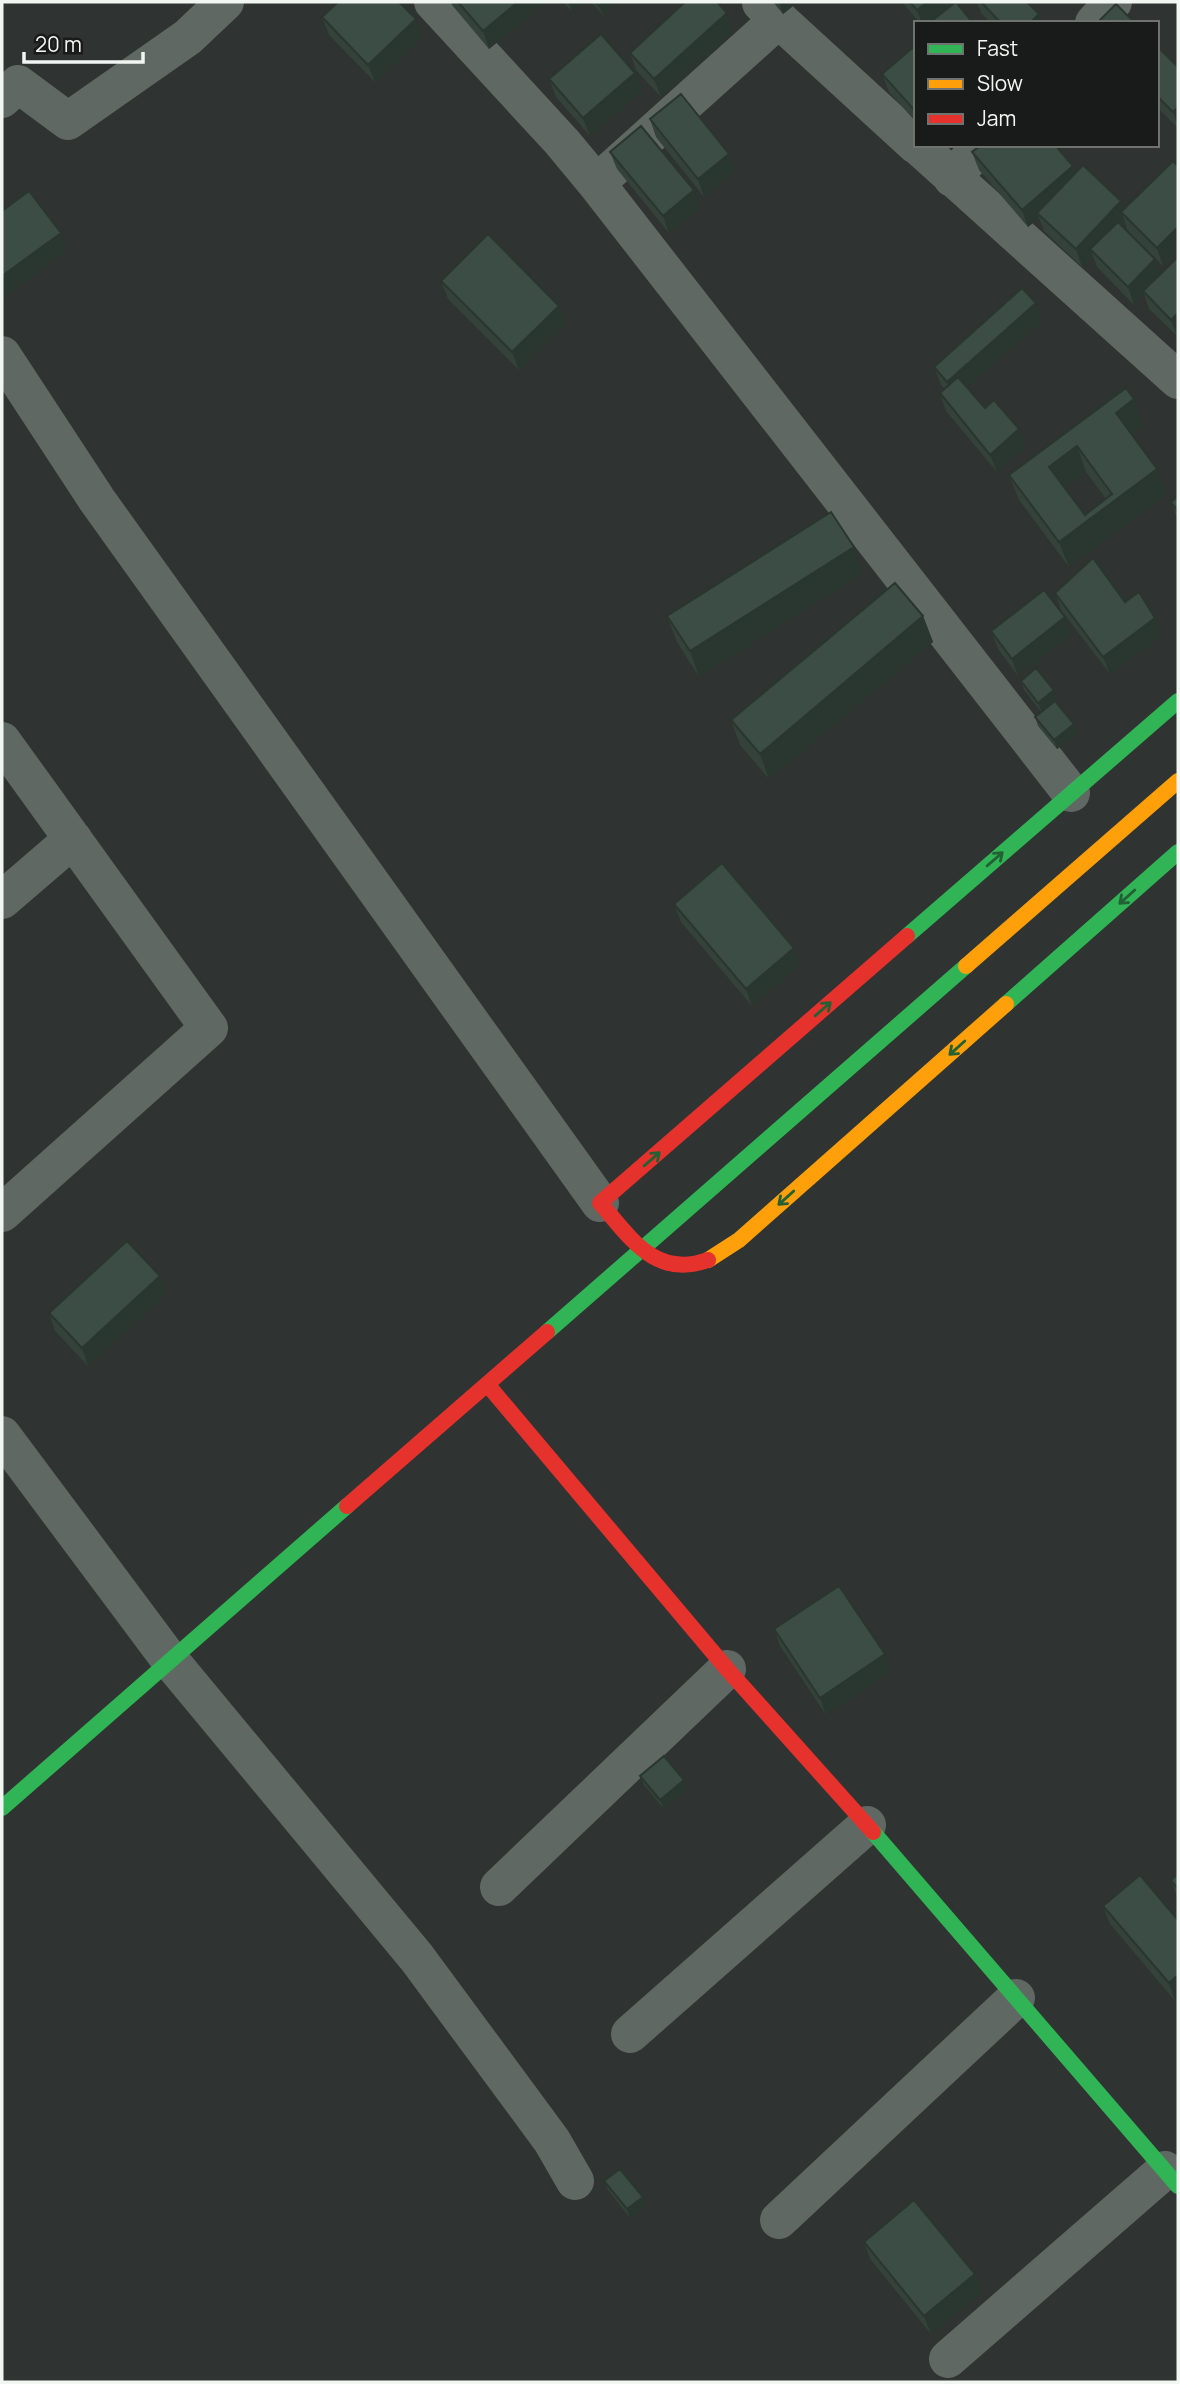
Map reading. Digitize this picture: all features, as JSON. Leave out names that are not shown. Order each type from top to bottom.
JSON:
[{"type":"main road","points":[[1178,701],[600,1203],[642,1251],[675,1266],[706,1261],[739,1240],[1178,852]]},
{"type":"main road","points":[[2,1808],[169,1659],[642,1251],[1178,781]]},
{"type":"main road","points":[[487,1384],[727,1669],[867,1825],[1171,2178]]},
{"type":"street","points":[[2,99],[18,84],[68,121],[188,37],[225,2]]},
{"type":"street","points":[[433,2],[562,142],[596,183],[1071,793]]},
{"type":"street","points":[[1096,21],[1113,2]]},
{"type":"street","points":[[596,183],[769,10],[914,143]]},
{"type":"street","points":[[918,147],[1178,380]]},
{"type":"street","points":[[952,178],[980,147]]},
{"type":"street","points":[[2,355],[97,500],[600,1203]]},
{"type":"street","points":[[2,741],[209,1028],[2,1213]]},
{"type":"street","points":[[2,900],[73,839]]},
{"type":"street","points":[[2,1435],[169,1659],[417,1958],[552,2141],[575,2181]]},
{"type":"street","points":[[499,1887],[727,1669]]},
{"type":"street","points":[[630,2034],[867,1825]]},
{"type":"street","points":[[779,2220],[1016,1997]]},
{"type":"street","points":[[948,2359],[1171,2178]]},
{"type":"building","points":[[338,2],[399,2],[416,19],[368,65],[322,17]]},
{"type":"building","points":[[458,2],[518,2],[483,31]]},
{"type":"building","points":[[685,2],[717,2],[727,13],[654,79],[630,53]]},
{"type":"building","points":[[910,2],[927,2],[917,10]]},
{"type":"building","points":[[956,2],[971,21],[934,21]]},
{"type":"building","points":[[981,2],[1027,2],[1039,14],[1032,21],[999,21]]},
{"type":"building","points":[[1116,4],[1133,21],[1099,21]]},
{"type":"building","points":[[601,34],[635,73],[583,118],[549,79]]},
{"type":"building","points":[[914,47],[914,110],[882,74]]},
{"type":"building","points":[[1159,48],[1178,67],[1178,107],[1173,112],[1159,98]]},
{"type":"building","points":[[681,94],[729,154],[698,179],[650,119]]},
{"type":"building","points":[[641,126],[694,190],[663,216],[610,152]]},
{"type":"building","points":[[978,147],[1057,147],[1073,166],[1022,210],[972,152]]},
{"type":"building","points":[[1173,161],[1178,166],[1178,227],[1157,248],[1121,212]]},
{"type":"building","points":[[1083,165],[1121,201],[1076,249],[1037,213]]},
{"type":"building","points":[[29,191],[61,233],[2,276],[2,211]]},
{"type":"building","points":[[1118,222],[1155,259],[1128,287],[1090,249]]},
{"type":"building","points":[[488,234],[559,306],[512,352],[441,281]]},
{"type":"building","points":[[1178,257],[1178,313],[1171,320],[1143,291]]},
{"type":"building","points":[[1022,288],[1036,303],[947,382],[934,367]]},
{"type":"building","points":[[958,377],[985,408],[994,400],[1019,429],[990,455],[940,393]]},
{"type":"building","points":[[1126,388],[1134,399],[1116,413],[1157,469],[1059,542],[1009,475]],"holes":[[[1077,446],[1112,494],[1085,515],[1049,467]]]},
{"type":"building","points":[[1178,496],[1178,511],[1171,502]]},
{"type":"building","points":[[831,512],[854,547],[690,651],[667,616]]},
{"type":"building","points":[[1093,558],[1125,602],[1139,592],[1155,618],[1103,657],[1055,593]]},
{"type":"building","points":[[895,583],[923,616],[760,754],[731,720]]},
{"type":"building","points":[[1044,590],[1065,617],[1012,659],[991,631]]},
{"type":"building","points":[[1036,668],[1054,690],[1038,703],[1021,681]]},
{"type":"building","points":[[1055,701],[1074,724],[1054,740],[1035,717]]},
{"type":"building","points":[[722,863],[794,948],[746,989],[674,904]]},
{"type":"building","points":[[127,1241],[160,1276],[82,1348],[49,1313]]},
{"type":"building","points":[[839,1586],[885,1654],[820,1698],[774,1629]]},
{"type":"building","points":[[664,1756],[684,1780],[660,1800],[640,1776]]},
{"type":"building","points":[[1178,1874],[1178,1889],[1171,1880]]},
{"type":"building","points":[[1140,1875],[1178,1920],[1178,1975],[1169,1983],[1103,1906]]},
{"type":"building","points":[[620,2169],[643,2197],[627,2209],[604,2181]]},
{"type":"building","points":[[914,2200],[975,2274],[924,2316],[864,2242]]},
{"type":"traffic: fast","points":[[907,936],[1178,701]]},
{"type":"traffic: fast","points":[[1006,1004],[1178,852]]},
{"type":"traffic: fast","points":[[547,1332],[966,966]]},
{"type":"traffic: fast","points":[[2,1808],[347,1506]]},
{"type":"traffic: fast","points":[[873,1832],[1178,2186]]},
{"type":"traffic: slow","points":[[966,966],[1178,781]]},
{"type":"traffic: slow","points":[[708,1260],[739,1240],[1006,1004]]},
{"type":"traffic: jam","points":[[708,1260],[689,1264],[673,1264],[659,1260],[634,1241],[600,1203],[907,936]]},
{"type":"traffic: jam","points":[[347,1506],[547,1332]]},
{"type":"traffic: jam","points":[[487,1384],[727,1669],[873,1832]]}]
